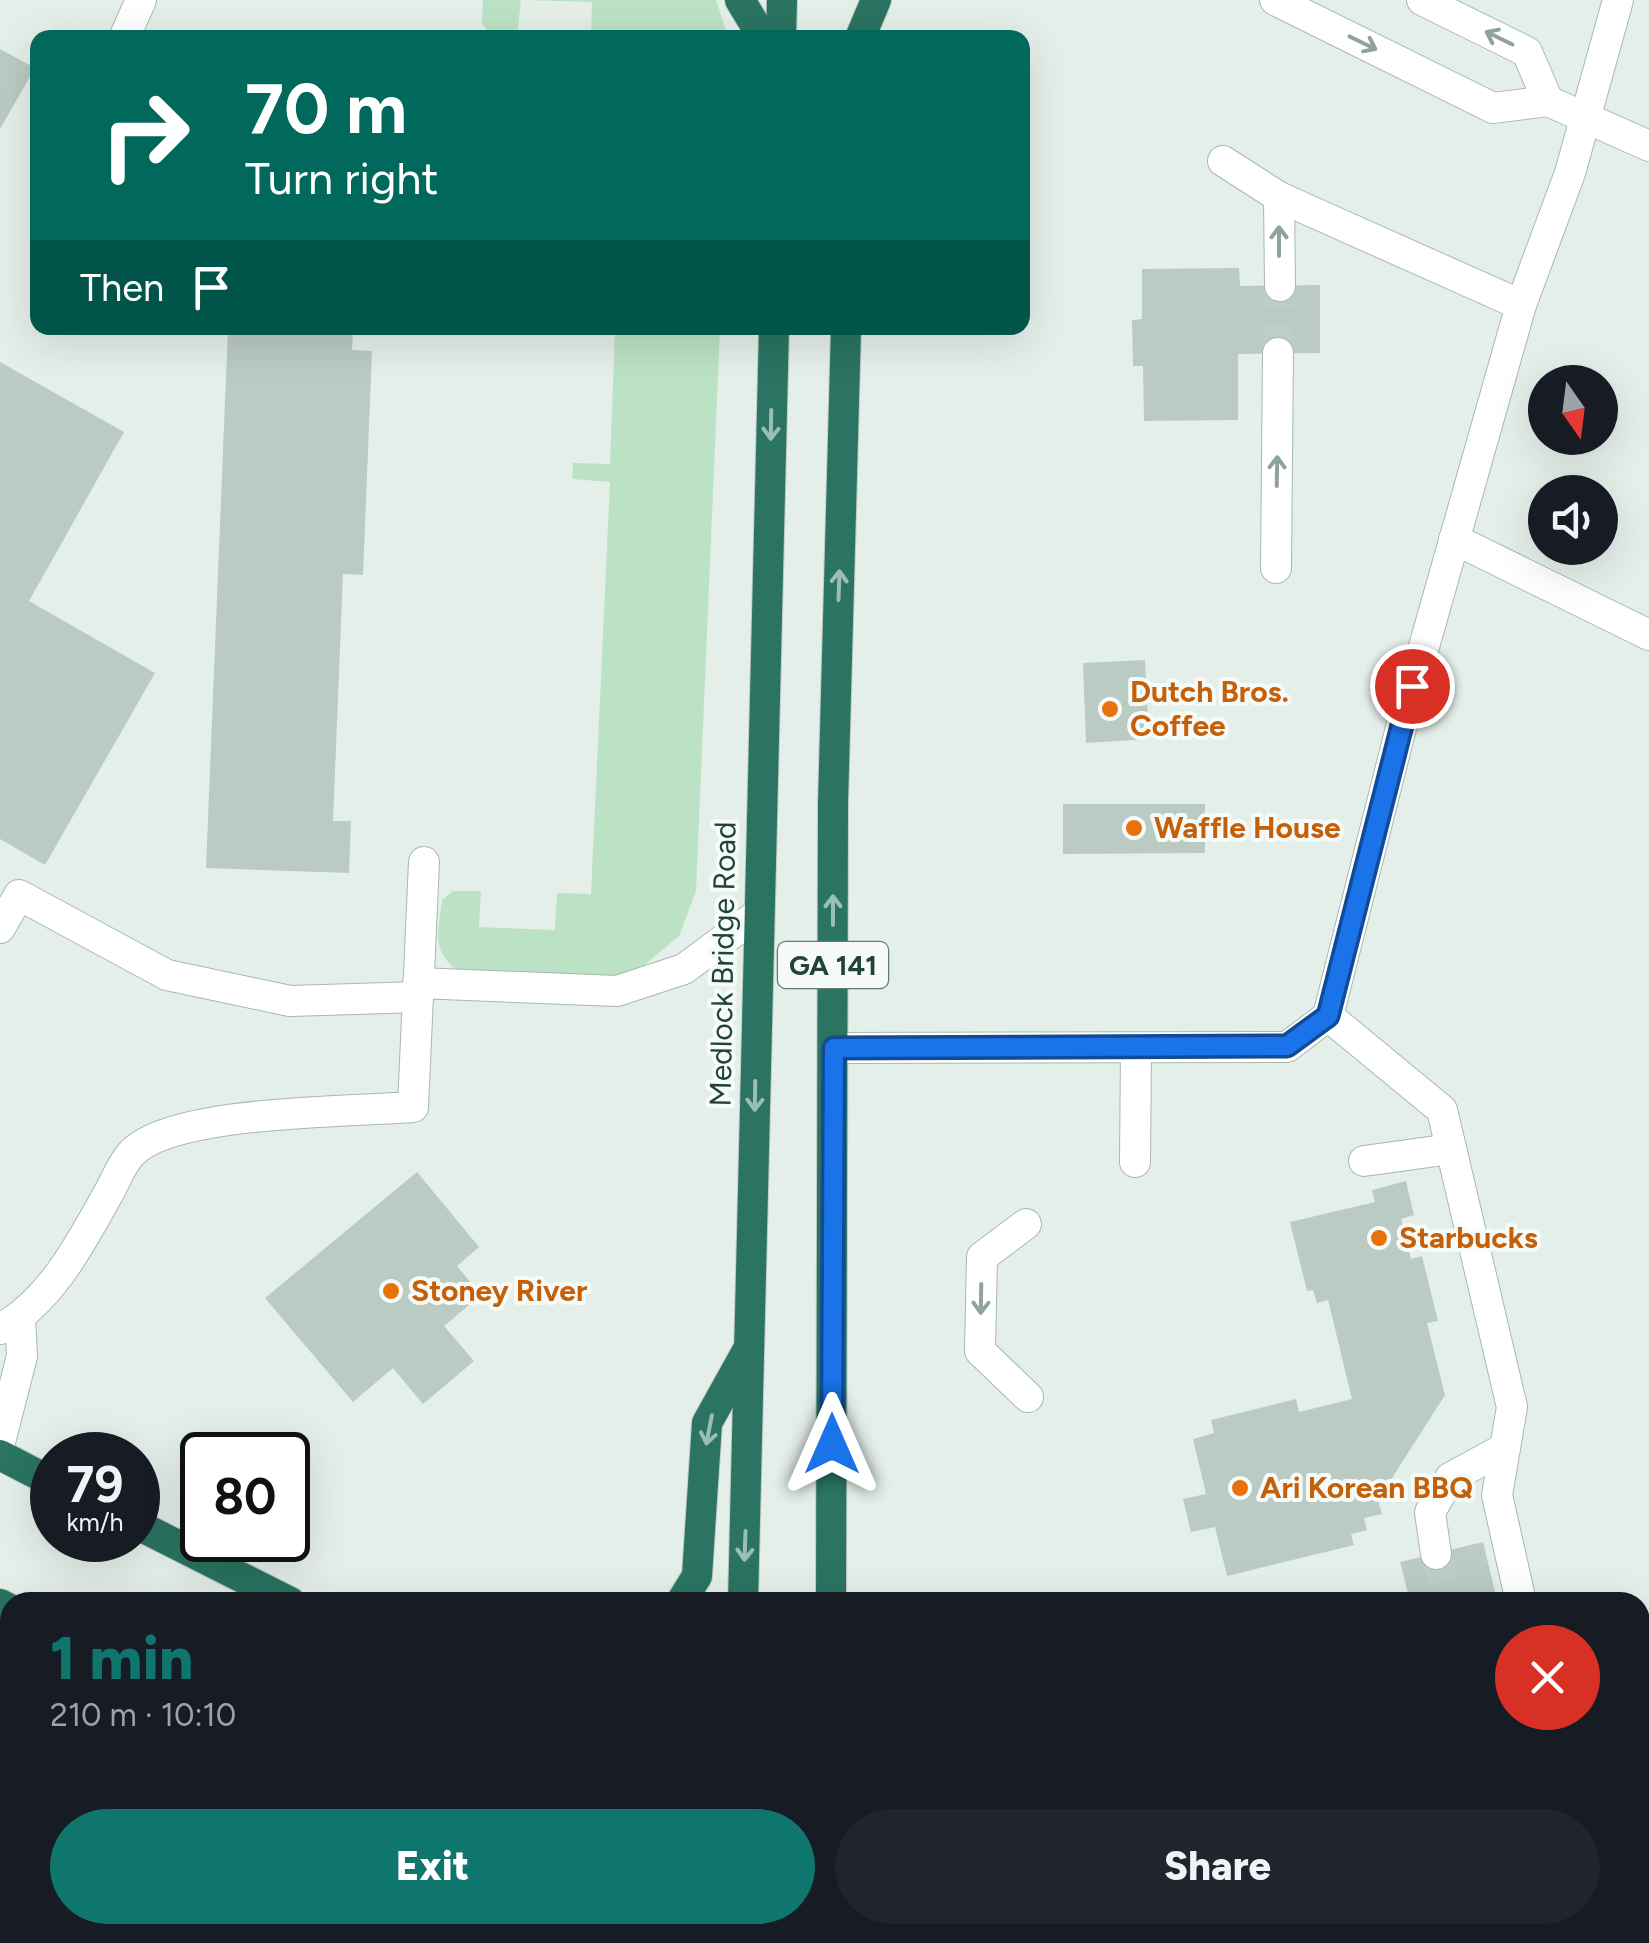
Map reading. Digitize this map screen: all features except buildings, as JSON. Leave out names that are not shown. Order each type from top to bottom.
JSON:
[{"type":"highway","points":[[740,0],[758,30]]},
{"type":"highway","points":[[781,30],[782,0]]},
{"type":"highway","points":[[855,0],[857,30]]},
{"type":"highway","points":[[861,30],[876,0]]},
{"type":"highway","name":"Medlock Bridge Road","points":[[743,1592],[774,335]]},
{"type":"highway","name":"GA 141","points":[[831,1592],[833,804],[846,335]]},
{"type":"highway","points":[[687,1592],[696,1576],[707,1422],[751,1344]]},
{"type":"highway","points":[[0,1455],[30,1471]]},
{"type":"highway","points":[[160,1536],[270,1592]]},
{"type":"street","points":[[128,30],[141,0]]},
{"type":"street","points":[[1276,0],[1492,108],[1548,101],[1649,146]]},
{"type":"street","points":[[1422,0],[1527,52],[1548,101]]},
{"type":"street","points":[[834,1048],[1287,1046],[1328,1016],[1402,724],[1520,305],[1570,173],[1618,0]]},
{"type":"street","points":[[1223,161],[1279,197],[1520,305]]},
{"type":"street","points":[[1279,197],[1280,286]]},
{"type":"street","points":[[1276,568],[1278,354]]},
{"type":"street","points":[[1454,540],[1649,635]]},
{"type":"street","points":[[0,1442],[22,1356],[10,1324],[74,1254],[131,1154],[158,1136],[218,1120],[413,1108],[424,862]]},
{"type":"street","points":[[0,928],[19,896],[167,975],[290,1002],[418,990],[617,990],[684,969],[758,914]]},
{"type":"street","points":[[1328,1016],[1442,1110],[1512,1407],[1496,1495],[1519,1592]]},
{"type":"street","points":[[1135,1162],[1136,1048]]},
{"type":"street","points":[[1364,1161],[1452,1149]]},
{"type":"street","points":[[1026,1224],[982,1257],[980,1351],[1028,1397]]},
{"type":"street","points":[[1436,1554],[1430,1512],[1450,1478],[1505,1448]]},
{"type":"green space","points":[[483,0],[521,0],[518,30],[487,30],[482,23]]},
{"type":"green space","points":[[521,0],[716,0],[726,30],[591,30],[592,2]]},
{"type":"green space","points":[[615,335],[720,335],[696,891],[679,936],[642,967],[613,979],[463,975],[445,958],[439,942],[442,900],[453,891],[481,891],[479,927],[555,930],[557,893],[591,894],[610,482],[572,479],[573,463],[610,464]]},
{"type":"tunnel","points":[[1278,353],[1280,286]]},
{"type":"tunnel","points":[[1436,1554],[1446,1592]]},
{"type":"place","name":"Dutch Bros. Coffee","points":[[1110,709]]},
{"type":"place","name":"Waffle House","points":[[1134,828]]},
{"type":"place","name":"Starbucks","points":[[1379,1238]]},
{"type":"place","name":"Stoney River","points":[[391,1291]]},
{"type":"place","name":"Ari Korean BBQ","points":[[1240,1488]]},
{"type":"route","points":[[832,1444],[834,1048],[1287,1046],[1328,1016],[1412,686]]}]
